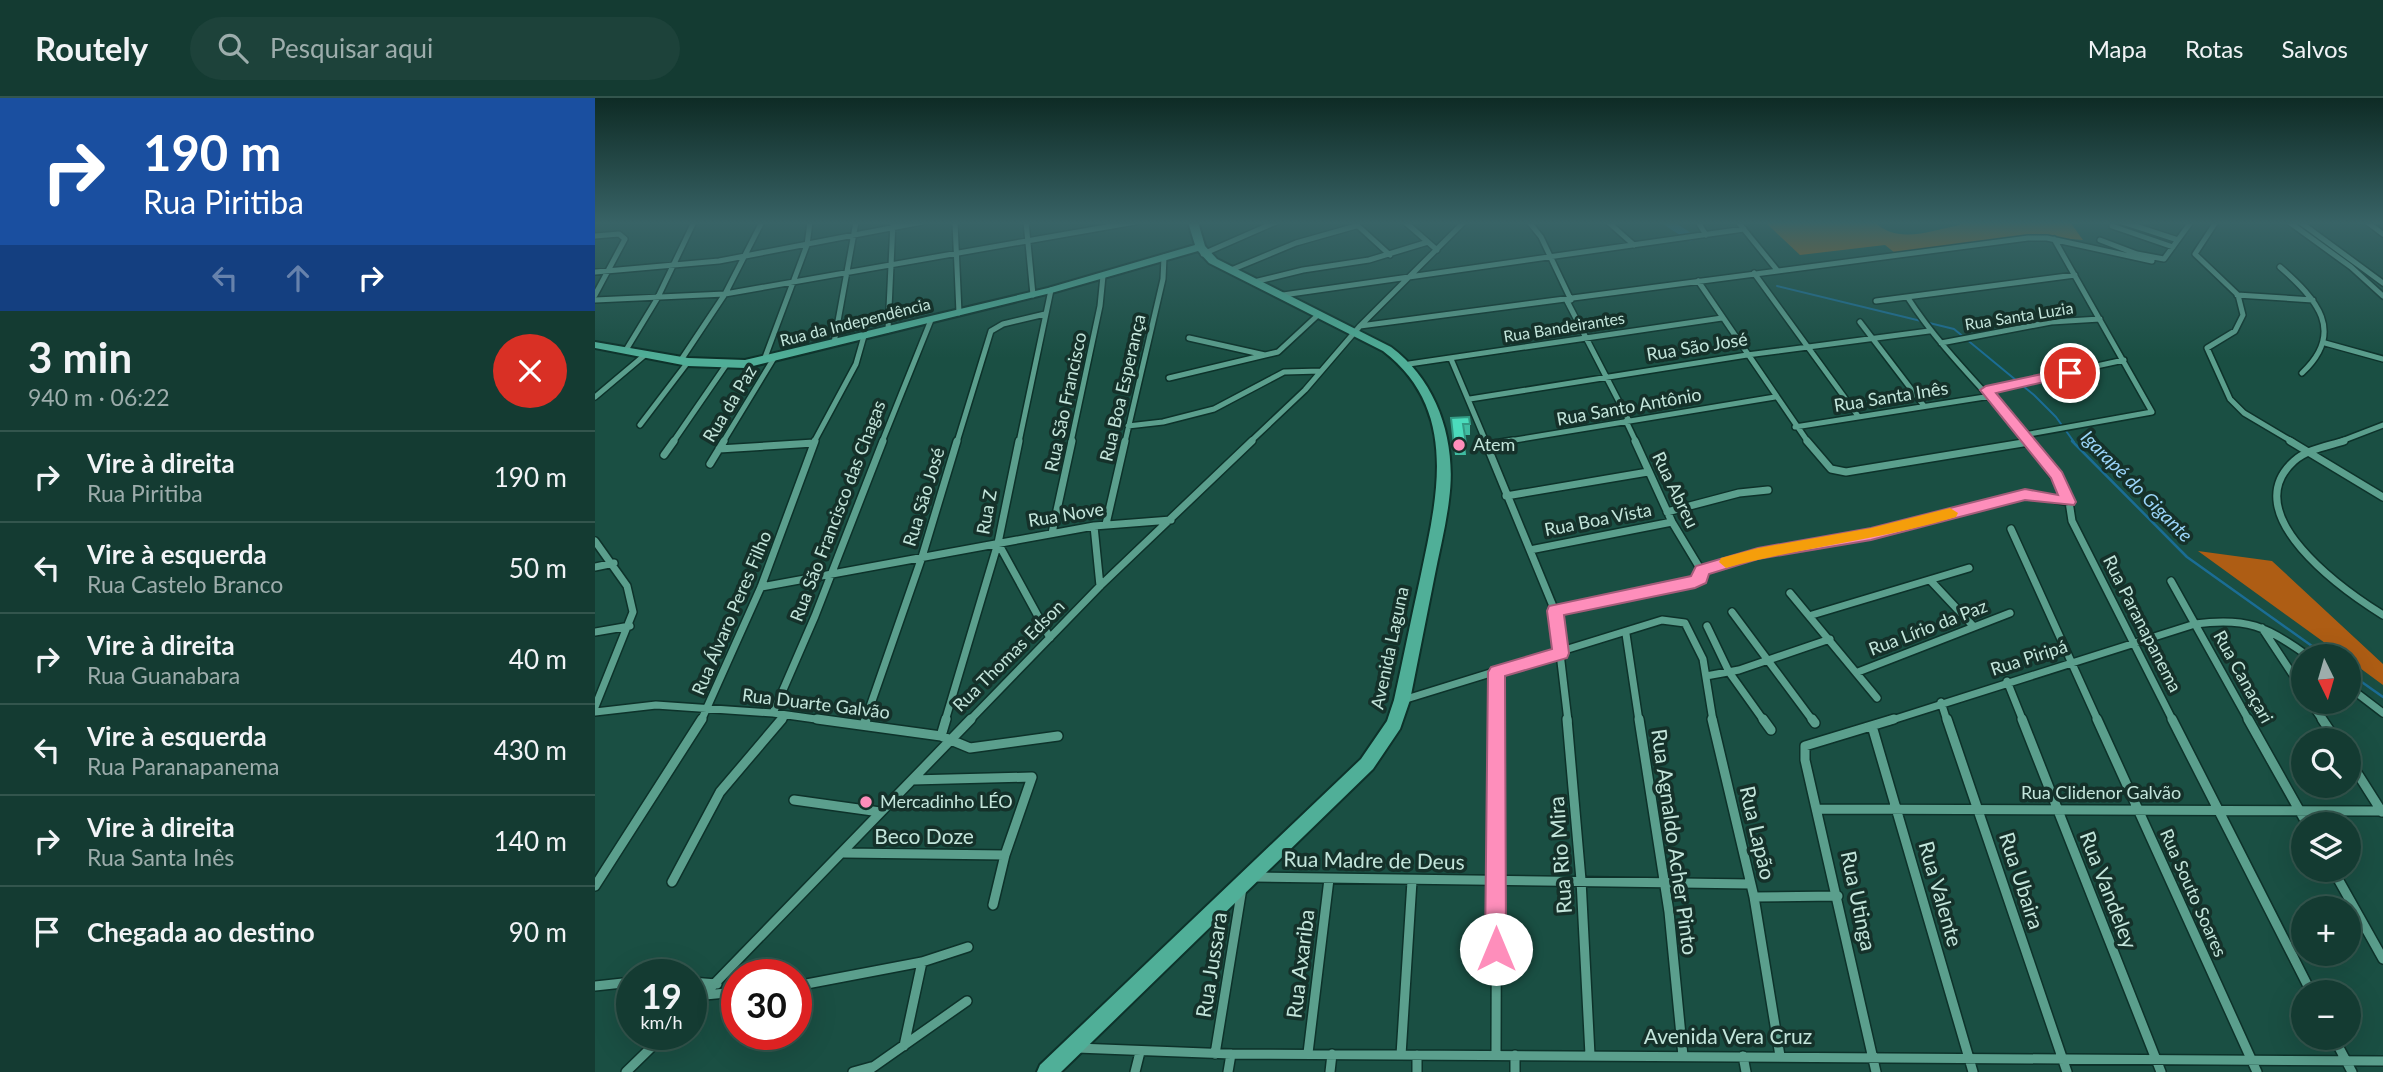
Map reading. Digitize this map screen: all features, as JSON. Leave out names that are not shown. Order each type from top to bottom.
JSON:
[{"type":"main road","name":"Rua da Independência","points":[[596,346],[726,365],[769,359],[1033,295],[1130,267]]},
{"type":"main road","name":"Avenida Laguna","points":[[1047,1072],[1367,764],[1394,724],[1402,700],[1443,499],[1445,474],[1444,457],[1434,417],[1423,387],[1409,365],[1357,329],[1319,314],[1227,267]]},
{"type":"street","points":[[609,267],[595,298],[656,299],[725,294],[876,267]]},
{"type":"street","points":[[595,272],[666,267]]},
{"type":"street","points":[[626,350],[672,267]]},
{"type":"street","points":[[640,425],[685,361],[739,267]]},
{"type":"street","name":"Rua da Paz","points":[[710,464],[769,359],[799,267]]},
{"type":"street","points":[[834,343],[846,267]]},
{"type":"street","points":[[888,330],[890,267]]},
{"type":"street","points":[[955,267],[959,313]]},
{"type":"street","points":[[1030,267],[1033,295]]},
{"type":"street","name":"Rua Boa Esperança","points":[[1106,524],[1164,267]]},
{"type":"street","points":[[1231,270],[1237,267]]},
{"type":"street","points":[[1254,282],[1327,267]]},
{"type":"street","name":"Rua Thomas Edson","points":[[707,993],[844,853],[912,780],[945,738],[1305,390],[1357,329],[1420,267]]},
{"type":"street","points":[[1283,295],[1475,267]]},
{"type":"street","name":"Rua Abreu","points":[[1556,267],[1585,338],[1607,378],[1667,512],[1701,570]]},
{"type":"street","points":[[1357,329],[1797,267]]},
{"type":"street","points":[[2024,435],[2069,425],[2147,414],[2151,409],[2071,267]]},
{"type":"street","points":[[2207,267],[2237,295],[2242,307],[2240,323],[2228,336],[2209,345],[2207,353],[2235,406],[2383,497]]},
{"type":"street","points":[[2280,267],[2313,300],[2323,319],[2325,344],[2316,362],[2302,373]]},
{"type":"street","points":[[2352,267],[2383,296]]},
{"type":"street","points":[[2362,267],[2383,283]]},
{"type":"street","points":[[1754,273],[1810,346],[1858,416]]},
{"type":"street","points":[[1876,301],[2075,275]]},
{"type":"street","name":"Rua São Francisco","points":[[1052,533],[1100,306],[1103,276]]},
{"type":"street","points":[[1698,281],[1795,427],[1824,463],[1838,471],[2029,442]]},
{"type":"street","name":"Rua Z","points":[[945,738],[998,543],[1051,290]]},
{"type":"street","points":[[2237,295],[2313,300]]},
{"type":"street","name":"Rua Paranapanema","points":[[1908,298],[1930,331],[1989,393],[2063,485],[2072,521],[2305,980]]},
{"type":"street","name":"Rua São José","points":[[864,725],[922,556],[991,331],[1003,324],[1045,314]]},
{"type":"street","points":[[1170,379],[1265,355],[1288,344],[1319,314]]},
{"type":"street","name":"Rua Bandeirantes","points":[[1409,365],[1722,318]]},
{"type":"street","name":"Rua Santa Luzia","points":[[1941,343],[2051,322],[2101,319]]},
{"type":"street","name":"Rua São Francisco das Chagas","points":[[773,713],[832,574],[880,441],[930,320]]},
{"type":"street","points":[[1860,322],[1924,406]]},
{"type":"street","name":"Rua São José","points":[[1471,398],[1747,355],[1930,331]]},
{"type":"street","name":"Rua Álvaro Peres Filho","points":[[595,886],[625,835],[709,708],[761,587],[814,443],[856,364],[864,336]]},
{"type":"street","points":[[1189,338],[1265,355]]},
{"type":"street","points":[[2325,344],[2383,359]]},
{"type":"street","points":[[595,397],[646,354]]},
{"type":"street","name":"Rua Rio Mira","points":[[1451,359],[1471,398],[1506,496],[1555,611],[1581,880],[1590,1055]]},
{"type":"street","name":"Rua Santa Inês","points":[[1795,427],[1989,393],[2029,381],[2124,360]]},
{"type":"street","points":[[664,455],[726,365]]},
{"type":"street","points":[[1128,426],[1163,422],[1214,409],[1284,372],[1321,371]]},
{"type":"street","name":"Rua Santo Antônio","points":[[1488,445],[1775,397]]},
{"type":"street","points":[[2383,425],[2351,440],[2309,452],[2289,466],[2281,480],[2278,496],[2285,523],[2305,554],[2326,575],[2383,615]]},
{"type":"street","points":[[719,449],[814,443]]},
{"type":"street","points":[[1506,496],[1648,472]]},
{"type":"street","name":"Rua Boa Vista","points":[[1667,512],[1739,493],[1769,490]]},
{"type":"street","points":[[1555,611],[1695,582],[1701,579],[1701,570],[1758,553],[1871,534],[2025,495],[2069,502]]},
{"type":"street","name":"Rua Nove","points":[[761,587],[1106,524],[1171,520]]},
{"type":"street","name":"Rua Boa Vista","points":[[1530,550],[1672,522]]},
{"type":"street","points":[[1094,526],[1100,586]]},
{"type":"street","name":"Rua Souto Soares","points":[[2011,529],[2257,1072]]},
{"type":"street","points":[[595,541],[614,563],[632,596],[633,612],[630,626],[595,710]]},
{"type":"street","points":[[998,543],[1050,638]]},
{"type":"street","points":[[595,567],[614,563]]},
{"type":"street","points":[[1812,615],[1969,568]]},
{"type":"street","points":[[1930,580],[1974,627]]},
{"type":"street","name":"Rua Canaçari","points":[[2171,582],[2301,812]]},
{"type":"street","points":[[1790,593],[1812,615],[1877,698]]},
{"type":"street","points":[[1732,612],[1766,661],[1815,723]]},
{"type":"street","name":"Rua Lírio da Paz","points":[[1858,672],[2010,613]]},
{"type":"street","name":"Rua Piripá","points":[[1810,742],[1872,726],[2007,681],[2195,624],[2244,619],[2260,625]]},
{"type":"street","name":"Rua Lapão","points":[[1626,634],[1662,620],[1685,623],[1698,645],[1713,723],[1754,897],[1780,1056]]},
{"type":"street","points":[[2260,625],[2291,645]]},
{"type":"street","points":[[2260,625],[2291,672]]},
{"type":"street","points":[[595,632],[630,626]]},
{"type":"street","points":[[1707,626],[1730,672],[1771,730]]},
{"type":"street","points":[[1402,700],[1626,634]]},
{"type":"street","name":"Rua Agnaldo Acher Pinto","points":[[1626,634],[1665,883],[1683,1056]]},
{"type":"street","points":[[1706,676],[1730,672],[1830,639]]},
{"type":"street","points":[[1496,1055],[1497,672]]},
{"type":"street","name":"Rua Vandeley","points":[[2007,681],[2161,1072]]},
{"type":"street","points":[[2361,696],[2383,713]]},
{"type":"street","name":"Rua Ubaira","points":[[1941,702],[1980,809],[2067,1072]]},
{"type":"street","name":"Rua Duarte Galvão","points":[[595,710],[656,705],[773,713],[784,717],[864,725],[945,738],[970,748],[1058,736]]},
{"type":"street","points":[[672,882],[720,792],[784,717]]},
{"type":"street","name":"Rua Valente","points":[[1872,726],[1973,1072]]},
{"type":"street","name":"Rua Utinga","points":[[1810,742],[1803,752],[1876,1072]]},
{"type":"street","points":[[912,780],[948,781],[1024,775],[1030,775],[1033,779],[1005,855],[993,905]]},
{"type":"street","points":[[2361,779],[2382,812]]},
{"type":"street","points":[[794,800],[880,812]]},
{"type":"street","name":"Rua Clidenor Galvão","points":[[1818,809],[2138,808],[2382,812]]},
{"type":"street","name":"Beco Doze","points":[[844,853],[1005,855]]},
{"type":"street","name":"Rua Madre de Deus","points":[[1246,879],[1581,880],[1751,884]]},
{"type":"street","name":"Rua Jussara","points":[[1215,1054],[1246,879]]},
{"type":"street","name":"Rua Axariba","points":[[1308,1054],[1329,879]]},
{"type":"street","points":[[1401,1055],[1412,881]]},
{"type":"street","points":[[2340,882],[2383,959]]},
{"type":"street","points":[[1754,897],[1837,896]]},
{"type":"street","points":[[812,983],[922,962],[968,947]]},
{"type":"street","points":[[904,1046],[922,962]]},
{"type":"street","points":[[707,983],[717,984]]},
{"type":"street","points":[[595,986],[616,984]]},
{"type":"street","points":[[853,1072],[869,1070],[967,1001]]},
{"type":"street","name":"Avenida Vera Cruz","points":[[1072,1047],[1215,1054],[2383,1060]]},
{"type":"street","points":[[626,1072],[648,1050]]},
{"type":"street","points":[[2341,1050],[2352,1072]]},
{"type":"street","points":[[1135,1072],[1140,1052]]},
{"type":"street","points":[[1228,1072],[1231,1054]]},
{"type":"street","points":[[1330,1072],[1332,1054]]},
{"type":"street","points":[[1417,1055],[1417,1072]]},
{"type":"street","points":[[1515,1055],[1515,1072]]},
{"type":"street","points":[[1743,1056],[1746,1072]]},
{"type":"shaded area","points":[[2198,551],[2272,561],[2383,664],[2383,685],[2361,669],[2361,644],[2326,644]]},
{"type":"building","points":[[1469,417],[1470,424],[1463,424],[1466,444],[1454,445],[1451,418]]},
{"type":"waterway","name":"Igarapé do Gigante","points":[[1777,286],[1954,329],[2034,395],[2056,417],[2074,442]]},
{"type":"waterway","name":"Igarapé do Gigante","points":[[2072,441],[2187,557],[2309,644]]},
{"type":"waterway","name":"Igarapé do Gigante","points":[[2361,681],[2383,697]]},
{"type":"slow traffic","points":[[1726,562],[1758,553],[1871,534],[1950,513]]},
{"type":"place","name":"Atem","points":[[1459,445]]},
{"type":"place","name":"Mercadinho LÉO","points":[[866,802]]},
{"type":"route","points":[[1496,949],[1497,672],[1561,653],[1555,611],[1695,582],[1701,579],[1701,570],[1758,553],[1871,534],[2025,495],[2069,502],[2057,476],[1986,390],[2070,373]]}]
